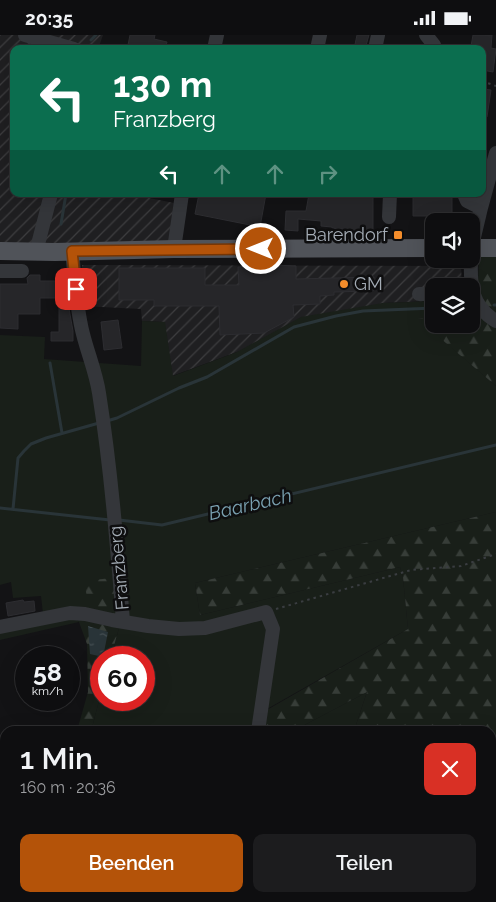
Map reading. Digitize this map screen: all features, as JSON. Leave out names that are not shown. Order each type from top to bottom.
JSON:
[{"type":"main road","points":[[0,251],[425,248]]},
{"type":"main road","points":[[480,249],[496,248]]},
{"type":"street","points":[[25,35],[46,45]]},
{"type":"street","points":[[426,35],[434,45]]},
{"type":"street","points":[[486,190],[496,153]]},
{"type":"street","points":[[36,252],[50,197]]},
{"type":"street","points":[[174,249],[182,197]]},
{"type":"street","points":[[389,217],[390,197]]},
{"type":"street","points":[[465,197],[467,201],[481,208]]},
{"type":"street","points":[[480,213],[484,197]]},
{"type":"street","name":"Franzberg","points":[[72,251],[77,307],[99,390],[104,423],[124,621],[179,629],[205,628],[266,612]]},
{"type":"street","points":[[0,271],[22,271]]},
{"type":"street","points":[[419,294],[425,294]]},
{"type":"street","points":[[480,305],[496,321]]},
{"type":"street","points":[[259,726],[273,629],[266,612]]},
{"type":"street","points":[[0,627],[70,613],[85,613],[124,621]]},
{"type":"path","points":[[266,612],[411,570],[461,566],[496,554]]},
{"type":"shaded area","points":[[0,35],[103,35],[99,45],[10,45],[10,197],[144,197],[174,203],[169,242],[0,244]]},
{"type":"shaded area","points":[[82,265],[425,266],[425,268],[461,268],[462,278],[425,278],[425,301],[383,303],[172,376],[164,322],[142,321],[141,309],[82,306]]},
{"type":"green space","points":[[496,255],[496,386],[434,333],[480,333],[480,278],[478,278],[480,257]]},
{"type":"green space","points":[[425,301],[425,318],[419,319],[425,324],[425,333],[435,333],[496,386],[496,512],[195,583],[200,615],[400,567],[403,577],[408,629],[267,709],[265,726],[92,726],[96,711],[155,711],[155,646],[114,646],[120,624],[43,614],[41,596],[13,598],[11,582],[0,585],[0,335],[45,337],[44,359],[141,366],[142,321],[165,322],[173,376],[237,352],[301,317],[383,303]]},
{"type":"green space","points":[[425,318],[425,325],[418,319]]},
{"type":"green space","points":[[496,512],[496,726],[356,726],[367,692],[302,726],[265,726],[267,710],[408,629],[403,577],[400,567],[200,615],[195,583]]},
{"type":"green space","points":[[112,578],[118,611],[89,608],[84,581]]},
{"type":"green space","points":[[72,615],[79,622],[0,640],[0,631]]},
{"type":"green space","points":[[72,615],[120,624],[114,646],[90,646],[90,711],[96,711],[92,726],[78,726],[88,692],[87,644],[79,622]]},
{"type":"green space","points":[[367,692],[356,726],[302,726]]},
{"type":"water","points":[[88,626],[108,632],[105,646],[90,646],[90,654]]},
{"type":"building","points":[[130,35],[155,35],[154,39],[167,42],[166,45],[128,45]]},
{"type":"building","points":[[357,35],[369,35],[366,45],[355,45]]},
{"type":"building","points":[[473,35],[492,35],[491,48],[496,49],[493,72],[486,71],[486,45],[471,45]]},
{"type":"building","points":[[486,89],[491,90],[486,117]]},
{"type":"building","points":[[198,197],[265,197],[260,227],[195,214]]},
{"type":"building","points":[[308,197],[373,197],[373,231],[332,228],[321,226],[321,221],[298,219],[298,231],[285,230],[286,211],[306,211]]},
{"type":"building","points":[[413,197],[452,197],[452,213],[425,213],[425,216],[413,216]]},
{"type":"building","points":[[296,266],[296,279],[374,277],[374,290],[334,292],[334,295],[320,296],[320,304],[293,305],[294,317],[264,333],[220,335],[219,306],[154,306],[154,300],[119,300],[119,268],[205,268],[205,285],[239,285],[238,267]]},
{"type":"building","points":[[30,275],[40,275],[40,281],[60,281],[60,298],[40,298],[40,314],[18,314],[18,329],[0,328],[0,284],[28,284],[27,278]]},
{"type":"building","points":[[59,303],[68,303],[73,341],[51,341],[51,332],[59,332]]},
{"type":"building","points":[[118,320],[122,348],[104,350],[101,322]]},
{"type":"building","points":[[23,600],[24,602],[34,601],[35,611],[8,616],[6,603]]},
{"type":"waterway","points":[[91,40],[96,35]]},
{"type":"waterway","points":[[61,224],[66,197]]},
{"type":"waterway","points":[[107,421],[207,377],[294,327],[363,311],[425,308]]},
{"type":"waterway","points":[[50,363],[62,433]]},
{"type":"waterway","points":[[13,509],[18,458],[31,444],[99,423]]},
{"type":"waterway","name":"Baarbach","points":[[119,520],[162,525],[496,445]]},
{"type":"waterway","name":"Baarbach","points":[[0,508],[110,520]]},
{"type":"place","name":"Barendorf","points":[[398,235]]},
{"type":"place","name":"GM","points":[[344,284]]},
{"type":"route","points":[[76,289],[72,251],[261,249]]}]
